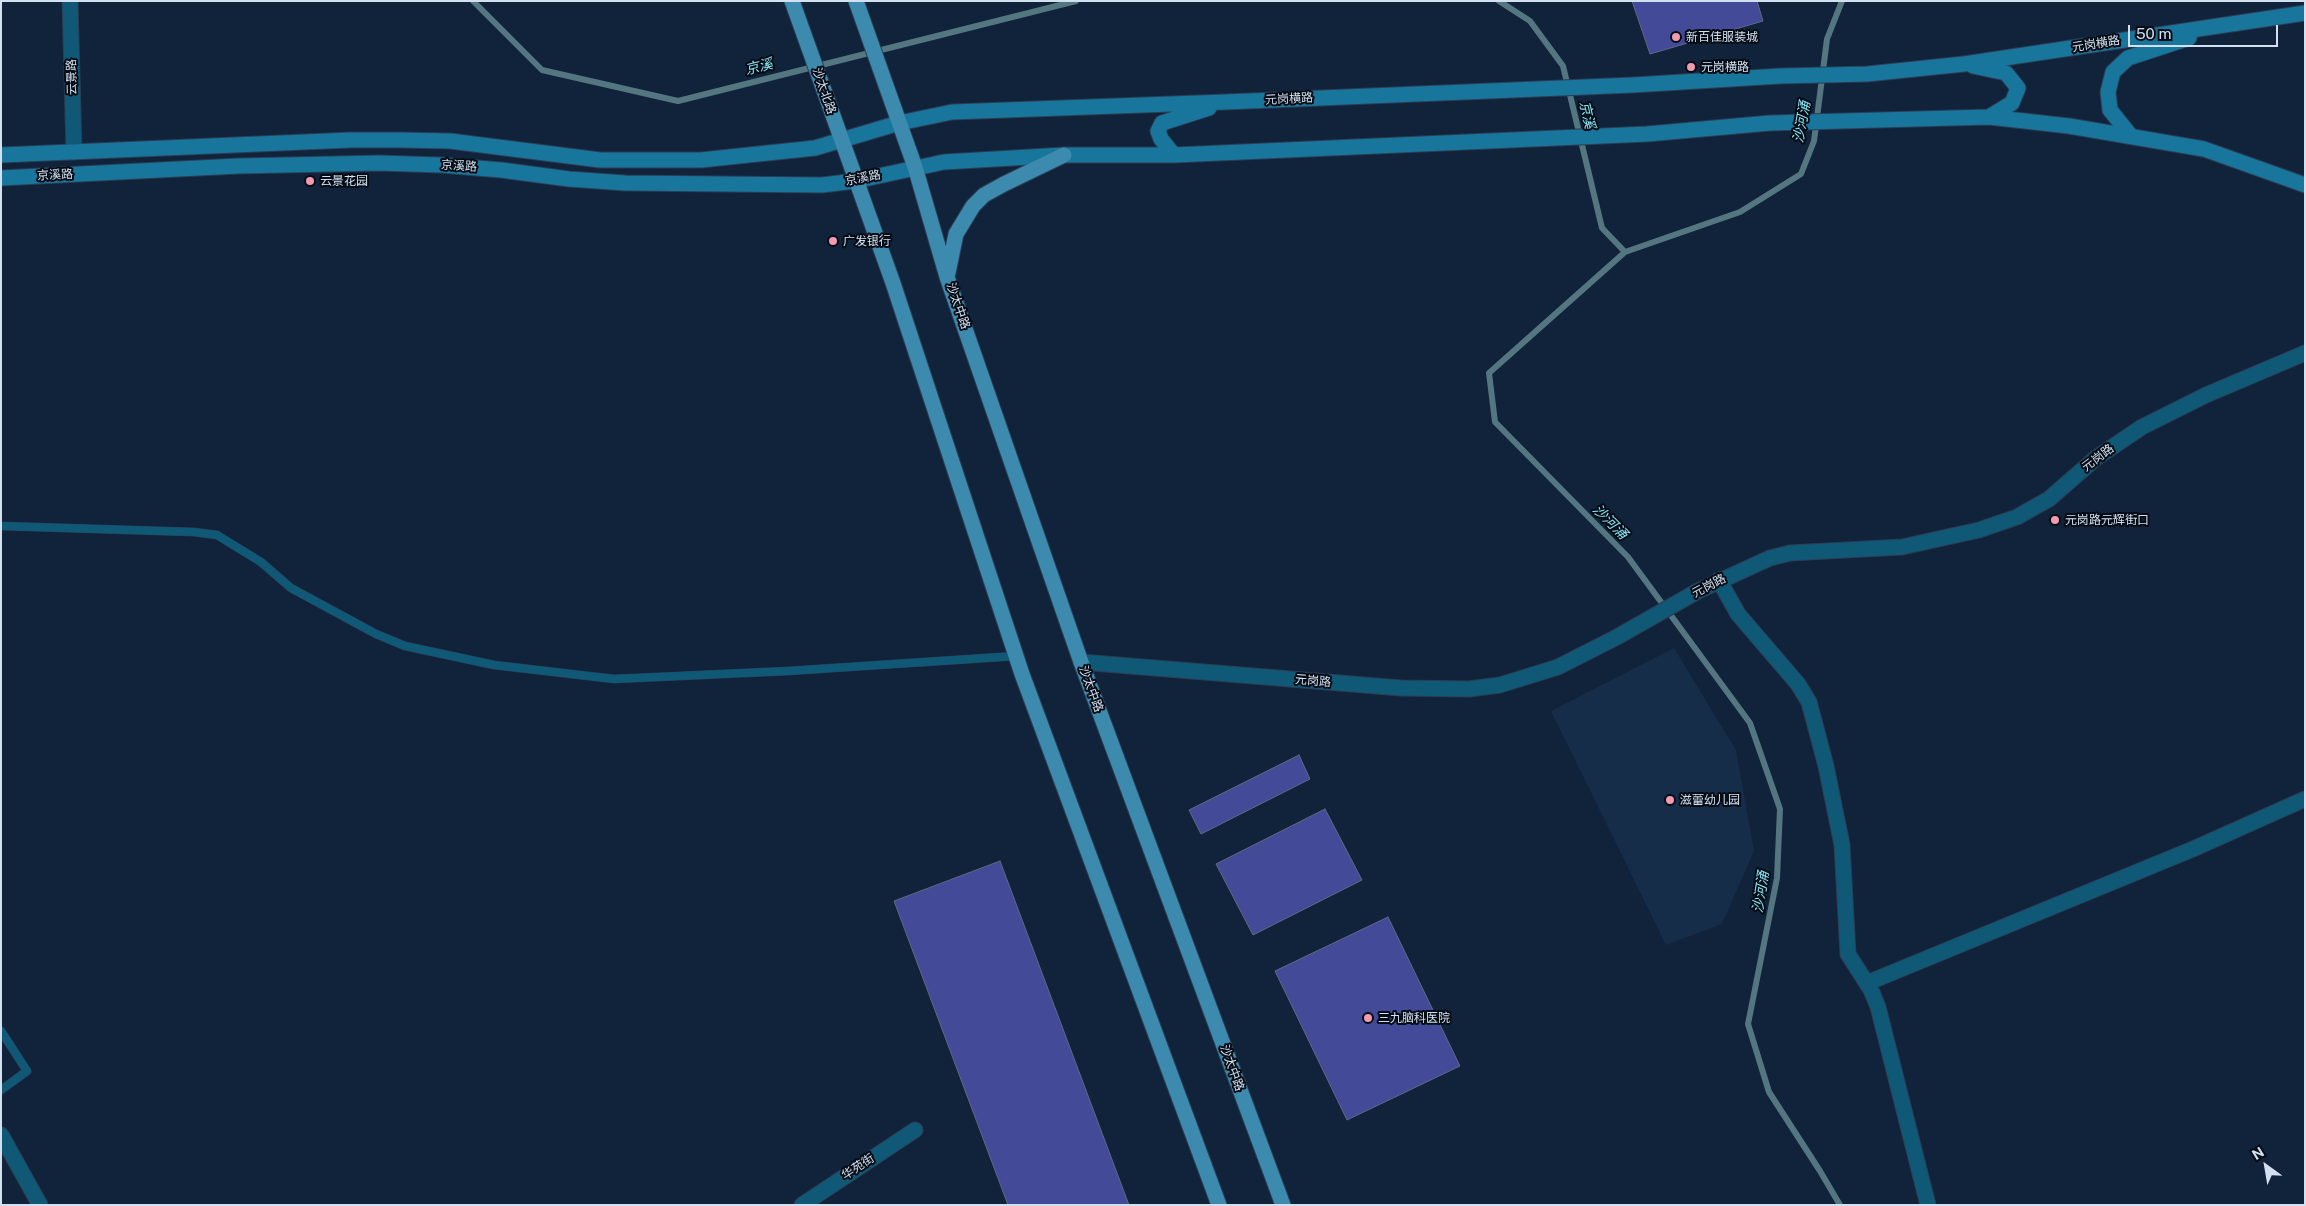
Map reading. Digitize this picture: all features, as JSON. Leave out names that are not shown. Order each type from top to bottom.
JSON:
[{"type":"main road","name":"沙太北路","points":[[792,1],[855,181]]},
{"type":"main road","points":[[856,1],[915,167],[944,162],[1064,155],[1174,154],[1556,136],[1647,134],[1770,123],[1989,117],[2069,126],[2204,149],[2305,185]]},
{"type":"main road","name":"元岗横路","points":[[899,123],[952,112],[1633,85],[1780,76],[1867,74],[1964,64],[2305,13]]},
{"type":"main road","points":[[2131,136],[2110,110],[2108,92],[2112,72],[2128,58],[2228,24]]},
{"type":"main road","points":[[1964,64],[2006,73],[2018,88],[2012,103],[1989,117]]},
{"type":"main road","points":[[1174,154],[1161,139],[1158,131],[1162,123],[1225,102]]},
{"type":"main road","name":"京溪路","points":[[1,155],[351,140],[400,140],[450,142],[600,160],[701,160],[814,148],[899,123]]},
{"type":"main road","points":[[947,277],[956,234],[973,206],[984,195],[1064,155]]},
{"type":"main road","name":"京溪路","points":[[1,178],[238,166],[379,163],[441,165],[501,170],[569,179],[625,182],[822,185],[855,181],[915,167]]},
{"type":"main road","name":"沙太中路","points":[[915,167],[947,277],[1081,662],[1283,1205]]},
{"type":"main road","points":[[855,181],[893,283],[1016,656],[1219,1205]]},
{"type":"street","name":"云景路","points":[[70,1],[74,152]]},
{"type":"street","name":"元岗路","points":[[1081,662],[1401,688],[1469,689],[1500,685],[1558,668],[1719,580],[1770,558],[1790,553],[1902,547],[1979,530],[2017,517],[2049,499],[2096,458],[2142,427],[2206,395],[2305,353]]},
{"type":"street","points":[[1719,580],[1738,614],[1798,684],[1808,702],[1826,766],[1842,845],[1848,954],[1867,983],[1878,1007],[1928,1205]]},
{"type":"street","points":[[1867,983],[2193,849],[2305,799]]},
{"type":"street","name":"华苑街","points":[[802,1205],[915,1130]]},
{"type":"street","points":[[1,1135],[40,1205]]},
{"type":"lane","points":[[1,526],[194,532],[217,535],[261,562],[291,588],[376,634],[405,646],[494,664],[614,678],[788,671],[1016,656]]},
{"type":"lane","points":[[1,1031],[27,1070],[1,1090]]},
{"type":"shaded area","name":"滋蕾幼儿园","points":[[1674,648],[1736,750],[1754,851],[1722,924],[1666,945],[1551,711]]},
{"type":"building","name":"新百佳服装城","points":[[1632,1],[1757,1],[1763,21],[1650,54]]},
{"type":"building","points":[[1299,755],[1310,779],[1201,834],[1189,810]]},
{"type":"building","points":[[1325,809],[1362,880],[1253,935],[1216,864]]},
{"type":"building","points":[[1000,861],[1129,1205],[1008,1205],[894,901]]},
{"type":"building","name":"三九脑科医院","points":[[1388,917],[1460,1066],[1347,1120],[1275,971]]},
{"type":"waterway","name":"京溪","points":[[473,1],[542,70],[678,101],[1076,1]]},
{"type":"waterway","name":"京溪","points":[[1499,1],[1530,21],[1563,66],[1602,228],[1625,252]]},
{"type":"waterway","name":"沙河涌","points":[[1840,1205],[1769,1092],[1748,1024],[1777,878],[1780,809],[1750,723],[1628,557],[1495,422],[1489,373],[1625,252],[1740,212],[1801,174],[1814,141],[1827,39],[1842,1]]},
{"type":"place","name":"新百佳服装城","points":[[1676,37]]},
{"type":"place","name":"元岗横路","points":[[1691,67]]},
{"type":"place","name":"云景花园","points":[[310,181]]},
{"type":"place","name":"广发银行","points":[[833,241]]},
{"type":"place","name":"元岗路元辉街口","points":[[2055,520]]},
{"type":"place","name":"滋蕾幼儿园","points":[[1670,800]]},
{"type":"place","name":"三九脑科医院","points":[[1368,1018]]}]
